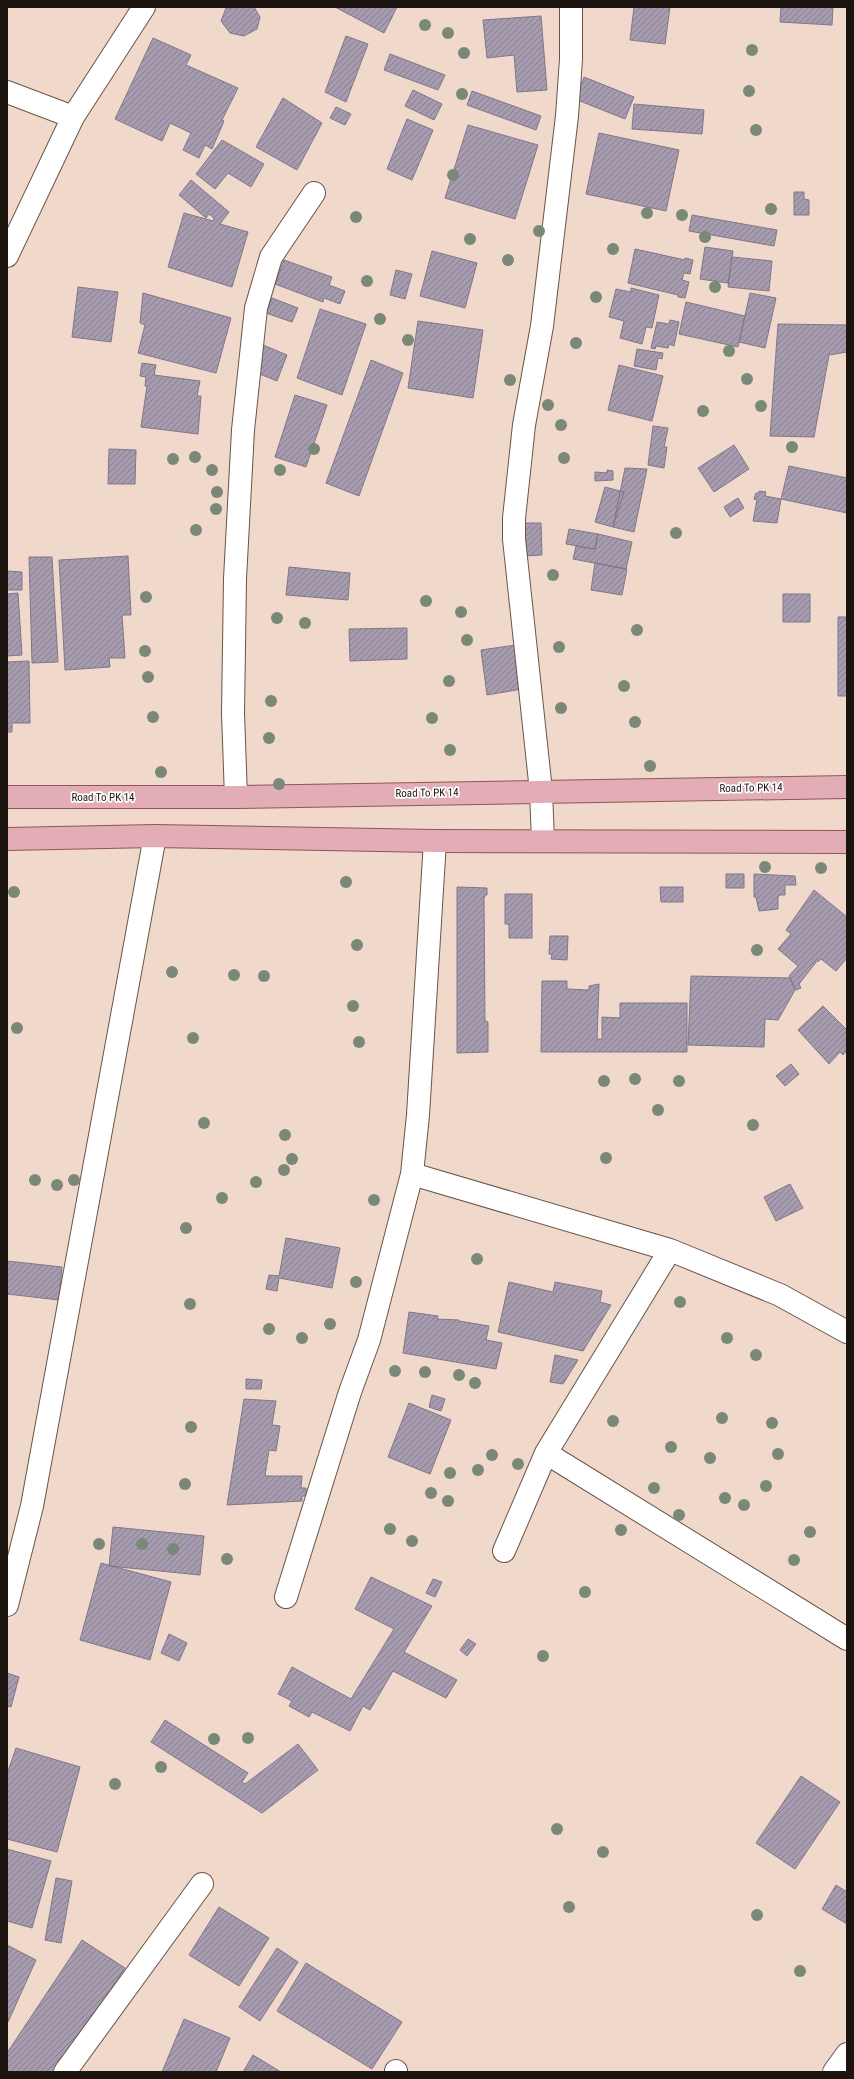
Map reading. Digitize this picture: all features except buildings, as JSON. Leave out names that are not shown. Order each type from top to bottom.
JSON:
[{"type":"main road","name":"Road To PK 14","points":[[7,797],[236,797],[847,787]]},
{"type":"main road","points":[[7,839],[155,836],[435,841],[847,842]]},
{"type":"street","points":[[7,256],[74,117],[144,7]]},
{"type":"street","points":[[543,841],[541,792],[514,539],[514,518],[524,425],[542,326],[566,124],[571,59],[571,7]]},
{"type":"street","points":[[7,92],[74,117]]},
{"type":"street","points":[[236,797],[233,713],[235,579],[243,430],[256,308],[271,257],[314,193]]},
{"type":"street","points":[[7,1606],[32,1506],[155,836]]},
{"type":"street","points":[[286,1597],[350,1392],[369,1340],[412,1174],[418,1115],[435,841]]},
{"type":"street","points":[[412,1174],[670,1250],[780,1295],[847,1332]]},
{"type":"street","points":[[504,1551],[546,1453],[670,1250]]},
{"type":"street","points":[[546,1453],[847,1639]]},
{"type":"street","points":[[65,2072],[202,1884]]},
{"type":"street","points":[[834,2072],[847,2054]]}]
